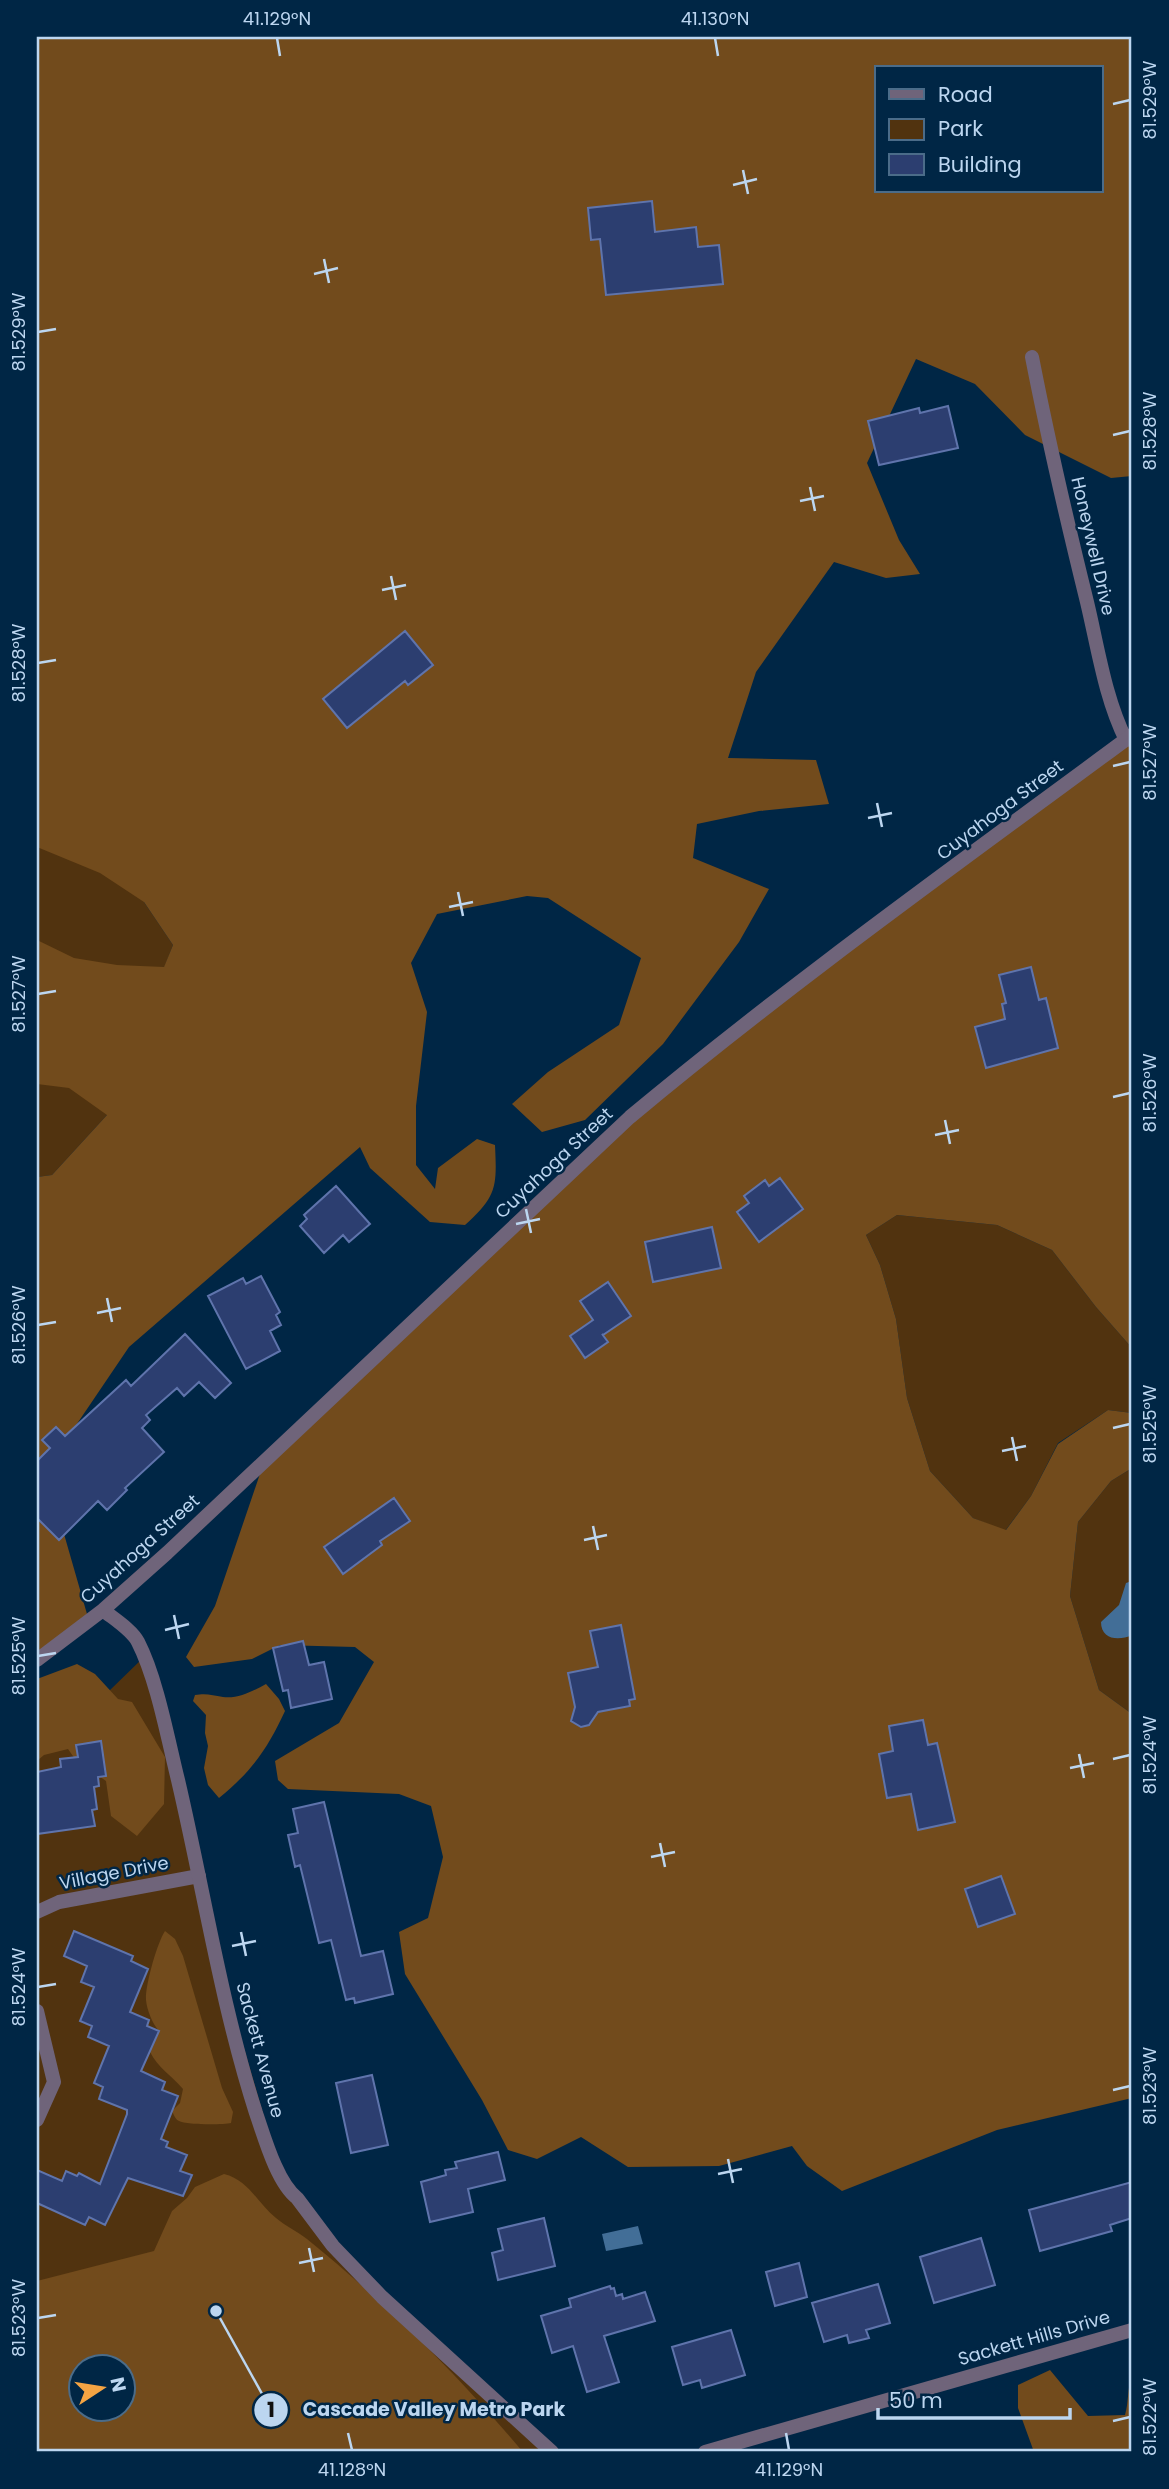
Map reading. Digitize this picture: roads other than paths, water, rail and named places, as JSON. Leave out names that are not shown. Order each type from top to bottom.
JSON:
[{"type":"street","name":"Honeywell Drive","points":[[1032,357],[1048,441],[1102,669],[1117,722],[1129,738]]},
{"type":"street","name":"Cuyahoga Street","points":[[37,1660],[103,1610],[272,1455],[630,1117],[830,960],[1129,738]]},
{"type":"street","name":"Sackett Avenue","points":[[103,1610],[137,1639],[144,1657],[170,1749],[245,2080],[264,2137],[291,2193],[298,2198],[333,2246],[382,2297],[552,2452]]},
{"type":"street","name":"Village Drive","points":[[37,1912],[60,1902],[199,1876]]},
{"type":"street","points":[[37,2011],[54,2082],[37,2120]]},
{"type":"street","name":"Sackett Hills Drive","points":[[705,2452],[1132,2330]]},
{"type":"water","points":[[1132,1581],[1132,1635],[1122,1638],[1107,1636],[1101,1622],[1119,1605],[1126,1583]]},
{"type":"water","points":[[638,2226],[643,2244],[606,2251],[602,2234]]},
{"type":"place","name":"Cascade Valley Metro Park","points":[[216,2311]]}]
